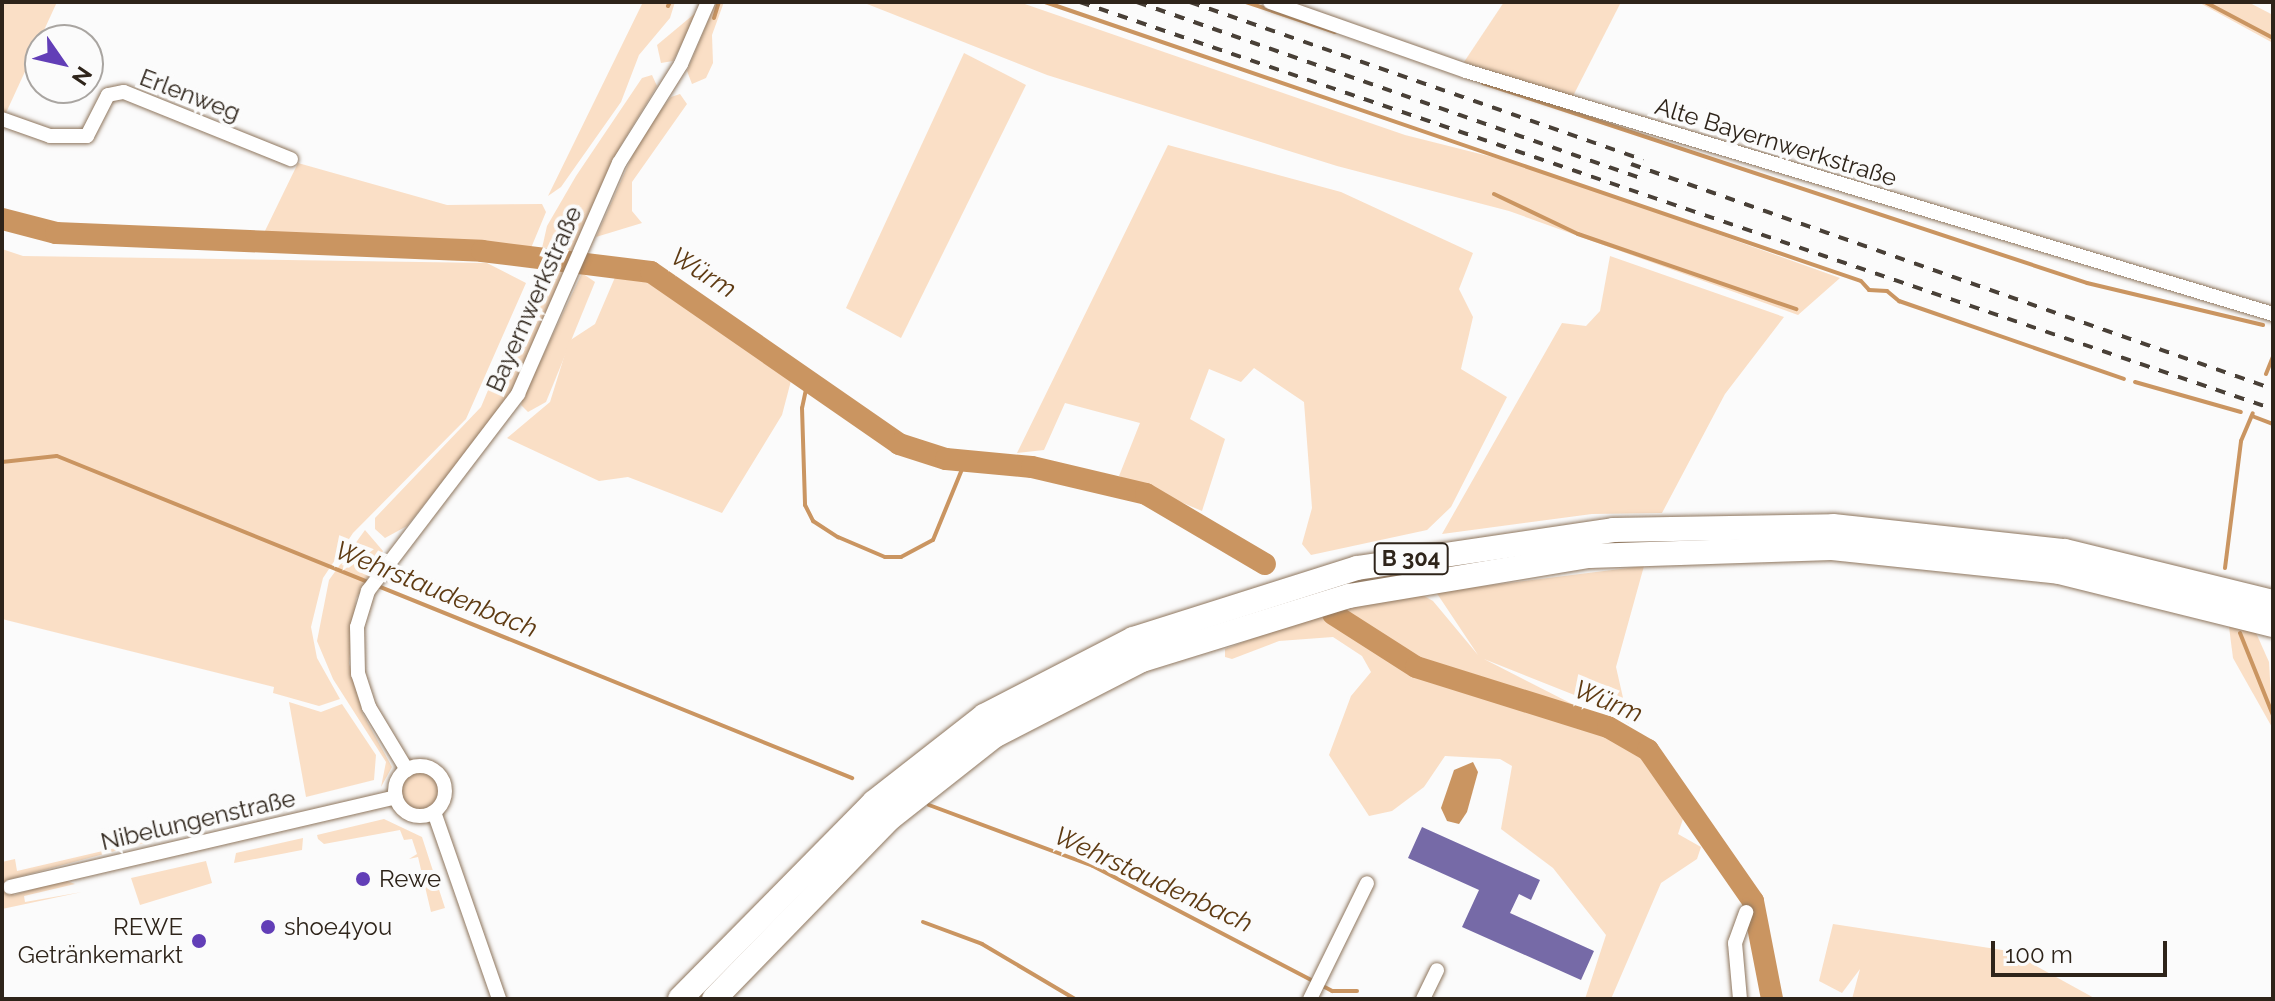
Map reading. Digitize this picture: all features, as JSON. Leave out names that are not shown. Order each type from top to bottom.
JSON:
[{"type":"highway","name":"B 304","points":[[680,999],[874,802],[984,716],[1133,639],[1357,568],[1613,530],[1833,526],[2065,551],[2273,602]]},
{"type":"highway","name":"B 304","points":[[714,999],[889,819],[994,736],[1142,660],[1349,596],[1589,556],[1832,548],[2059,572],[2273,625]]},
{"type":"street","name":"Bayernwerkstraße","points":[[407,770],[369,707],[358,674],[357,627],[368,591],[378,571],[505,416],[567,286],[619,163],[681,64],[708,2]]},
{"type":"street","name":"Alte Bayernwerkstraße","points":[[1270,2],[1466,71],[2273,314]]},
{"type":"street","name":"Erlenweg","points":[[2,119],[50,136],[87,136],[108,95],[124,92],[291,159]]},
{"type":"street","points":[[428,767],[441,776],[444,800],[434,812],[409,814],[396,797],[407,770],[428,767]]},
{"type":"street","name":"Nibelungenstraße","points":[[10,887],[396,797]]},
{"type":"street","points":[[434,812],[499,999]]},
{"type":"street","points":[[1315,988],[1367,883]]},
{"type":"street","points":[[1740,999],[1735,943],[1746,912]]},
{"type":"street","points":[[1423,999],[1437,970]]},
{"type":"shaded area","points":[[2,2],[57,2],[47,24],[24,24],[24,74],[5,115],[2,114]]},
{"type":"shaded area","points":[[643,2],[675,2],[670,18],[639,55],[621,102],[561,187],[548,196]]},
{"type":"shaded area","points":[[716,2],[724,2],[712,35],[713,63],[706,78],[692,84],[687,71]]},
{"type":"shaded area","points":[[862,2],[1019,2],[1405,135],[1524,165],[1840,278],[1798,315],[1509,211],[1337,166],[1047,75]]},
{"type":"shaded area","points":[[1504,2],[1621,2],[1572,98],[1464,62]]},
{"type":"shaded area","points":[[2198,2],[2248,2],[2273,15],[2273,43]]},
{"type":"shaded area","points":[[699,10],[673,61],[661,63],[657,45]]},
{"type":"shaded area","points":[[964,53],[1026,85],[901,338],[846,308]]},
{"type":"shaded area","points":[[652,75],[657,86],[621,145],[566,266],[538,266],[547,226],[576,176],[642,78]]},
{"type":"shaded area","points":[[680,94],[687,104],[632,182],[632,211],[642,223],[596,237],[642,134],[671,97]]},
{"type":"shaded area","points":[[1168,145],[1341,192],[1473,253],[1459,289],[1473,317],[1461,369],[1507,397],[1451,507],[1427,530],[1311,555],[1302,544],[1312,508],[1304,402],[1254,368],[1241,382],[1209,369],[1190,419],[1225,439],[1202,511],[1119,476],[1140,423],[1065,403],[1044,450],[1017,453]]},
{"type":"shaded area","points":[[298,163],[447,205],[542,204],[546,212],[531,248],[263,235]]},
{"type":"shaded area","points":[[2,249],[23,256],[487,263],[526,283],[466,419],[353,533],[323,578],[311,627],[317,658],[340,699],[319,706],[273,693],[274,687],[2,619]]},
{"type":"shaded area","points":[[1610,256],[1784,317],[1725,394],[1662,513],[1592,514],[1442,534],[1562,323],[1586,326],[1600,311]]},
{"type":"shaded area","points":[[565,272],[513,393],[407,526],[385,538],[375,529],[375,518],[481,407],[536,275]]},
{"type":"shaded area","points":[[582,273],[595,282],[546,402],[528,412],[521,405],[523,398]]},
{"type":"shaded area","points":[[616,275],[649,279],[684,298],[792,377],[782,415],[722,513],[628,477],[599,481],[507,438],[550,402],[569,341],[595,324]]},
{"type":"shaded area","points":[[365,530],[383,551],[356,599],[349,663],[363,714],[392,767],[381,787],[386,762],[333,679],[317,641],[329,580]]},
{"type":"shaded area","points":[[1644,566],[1616,667],[1629,724],[1592,702],[1484,659],[1582,709],[1655,769],[1685,813],[1678,834],[1701,847],[1697,859],[1661,883],[1611,999],[1585,999],[1606,935],[1553,868],[1501,829],[1512,766],[1500,759],[1445,756],[1424,787],[1392,811],[1369,816],[1329,755],[1351,696],[1371,672],[1362,656],[1333,637],[1279,641],[1232,659],[1225,657],[1225,649],[1307,618],[1419,593],[1433,601],[1478,655],[1436,592]]},
{"type":"shaded area","points":[[2228,619],[2253,626],[2269,662],[2273,729],[2233,658]]},
{"type":"shaded area","points":[[289,702],[321,712],[342,704],[376,755],[374,780],[306,797]]},
{"type":"shaded area","points":[[1473,762],[1478,772],[1467,812],[1459,824],[1447,821],[1441,808],[1454,770]]},
{"type":"shaded area","points":[[420,772],[433,778],[439,791],[433,804],[420,810],[407,804],[401,791],[407,778]]},
{"type":"shaded area","points":[[384,819],[422,837],[445,908],[431,912],[418,857],[409,859],[417,854],[412,839],[404,840],[400,830],[324,844],[318,839],[317,835]]},
{"type":"shaded area","points":[[197,829],[7,880],[14,895],[64,880],[75,884],[24,896],[25,902],[82,892],[2,909],[2,862],[15,859],[17,871]]},
{"type":"shaded area","points":[[303,838],[302,850],[234,863],[236,853]]},
{"type":"shaded area","points":[[206,861],[212,883],[140,905],[131,878]]},
{"type":"shaded area","points":[[1833,924],[2009,951],[2096,999],[1852,999],[1860,969],[1842,993],[1819,981]]},
{"type":"building","points":[[1422,827],[1540,880],[1531,900],[1519,894],[1510,913],[1594,951],[1581,980],[1462,927],[1479,890],[1408,858]]},
{"type":"waterway","points":[[668,6],[670,2]]},
{"type":"waterway","points":[[714,18],[719,2]]},
{"type":"waterway","points":[[1045,2],[1861,281],[1869,290],[1887,291],[1899,301],[2124,379]]},
{"type":"waterway","points":[[1246,2],[1335,32]]},
{"type":"waterway","points":[[2205,2],[2273,38]]},
{"type":"waterway","points":[[1483,83],[2087,283],[2263,325]]},
{"type":"waterway","points":[[1494,194],[1578,234],[1796,309]]},
{"type":"waterway","name":"Würm","points":[[2,219],[56,233],[482,251],[651,272],[899,444],[946,459],[1032,467],[1146,494],[1265,564]]},
{"type":"waterway","points":[[2266,374],[2273,357]]},
{"type":"waterway","points":[[808,380],[802,408],[805,505],[813,521],[838,537],[885,557],[901,557],[933,540],[965,462]]},
{"type":"waterway","points":[[2135,382],[2241,412]]},
{"type":"waterway","points":[[2225,568],[2241,441],[2253,413]]},
{"type":"waterway","points":[[2252,416],[2273,424]]},
{"type":"waterway","name":"Wehrstaudenbach","points":[[2,462],[57,456],[852,778]]},
{"type":"waterway","name":"Würm","points":[[1333,614],[1416,667],[1608,727],[1648,750],[1753,901],[1772,999]]},
{"type":"waterway","points":[[2240,633],[2273,715]]},
{"type":"waterway","name":"Wehrstaudenbach","points":[[929,805],[1093,866],[1332,991],[1357,991]]},
{"type":"waterway","points":[[923,922],[982,944],[1075,999]]},
{"type":"railway","points":[[1080,2],[2273,409]]},
{"type":"railway","points":[[1137,2],[1643,179]]},
{"type":"railway","points":[[1190,2],[1643,160]]},
{"type":"railway","points":[[1631,164],[2273,389]]},
{"type":"place","name":"Rewe","points":[[363,879]]},
{"type":"place","name":"shoe4you","points":[[268,927]]},
{"type":"place","name":"REWE Getränkemarkt","points":[[199,941]]}]
